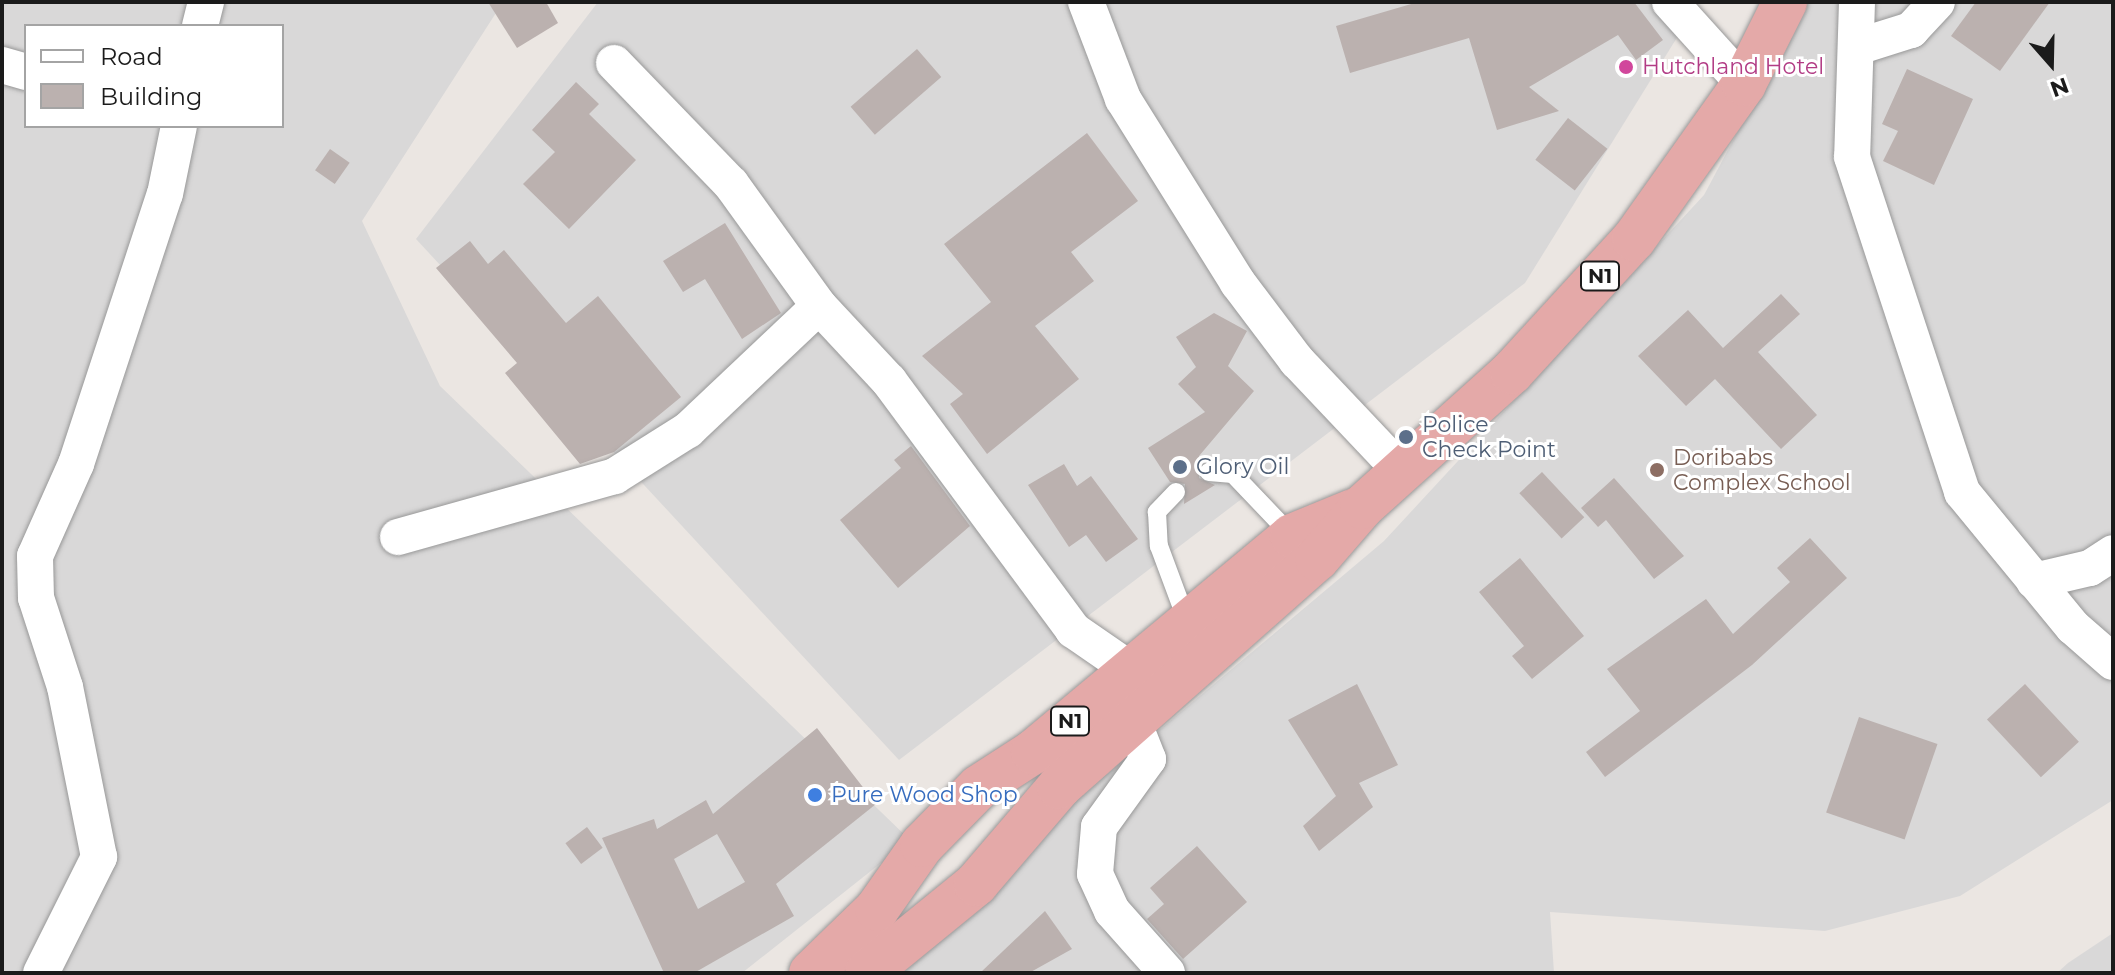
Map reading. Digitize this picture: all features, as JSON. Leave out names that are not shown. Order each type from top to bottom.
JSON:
[{"type":"highway","name":"N1","points":[[867,973],[976,884],[1059,787],[1317,559],[1362,507],[1512,372],[1634,239],[1744,84],[1785,2]]},
{"type":"highway","name":"N1","points":[[811,973],[877,909],[922,845],[979,787],[1033,752],[1292,536],[1362,507]]},
{"type":"street","points":[[200,24],[206,2]]},
{"type":"street","points":[[1086,2],[1123,99],[1238,283],[1297,361],[1403,473]]},
{"type":"street","points":[[1670,2],[1744,84]]},
{"type":"street","points":[[1857,2],[1852,157],[1962,492],[2034,581],[2113,662]]},
{"type":"street","points":[[1857,47],[1911,30],[1937,2]]},
{"type":"street","points":[[614,63],[731,184],[819,306],[889,381],[1073,630],[1131,670]]},
{"type":"street","points":[[2,65],[24,71]]},
{"type":"street","points":[[41,973],[99,857],[65,687],[36,598],[35,556],[76,464],[165,194],[179,128]]},
{"type":"street","points":[[398,537],[615,476],[688,430],[819,306]]},
{"type":"street","points":[[2034,581],[2090,568],[2113,553]]},
{"type":"street","points":[[1133,721],[1148,759],[1099,827],[1095,874],[1112,911],[1167,973]]},
{"type":"lane","points":[[1209,472],[1233,474],[1292,536]]},
{"type":"lane","points":[[1176,492],[1157,512],[1159,546],[1188,625]]},
{"type":"shaded area","points":[[2,2],[503,2],[362,221],[440,386],[910,840],[742,973],[2,973]]},
{"type":"shaded area","points":[[598,2],[1699,2],[1525,283],[899,760],[416,239]]},
{"type":"shaded area","points":[[1807,2],[2113,2],[2113,800],[1960,896],[1825,931],[1550,912],[1554,973],[892,973],[1068,807],[1384,541],[1704,195]]},
{"type":"shaded area","points":[[2113,933],[2113,973],[2057,973],[2068,963]]},
{"type":"building","points":[[488,2],[546,2],[558,23],[517,48]]},
{"type":"building","points":[[1418,2],[1634,2],[1663,40],[1636,60],[1618,35],[1529,87],[1559,111],[1497,130],[1469,38],[1350,73],[1336,26]]},
{"type":"building","points":[[1976,2],[2050,2],[2000,71],[1951,36]]},
{"type":"building","points":[[917,49],[941,77],[875,135],[851,107]]},
{"type":"building","points":[[1907,69],[1973,99],[1934,185],[1883,161],[1898,131],[1882,124]]},
{"type":"building","points":[[576,82],[599,104],[589,114],[636,160],[569,229],[523,184],[555,152],[532,130]]},
{"type":"building","points":[[1568,118],[1607,149],[1575,191],[1535,160]]},
{"type":"building","points":[[1087,133],[1138,201],[1071,252],[1094,281],[1035,326],[1079,379],[987,454],[950,404],[963,394],[922,356],[991,302],[944,244]]},
{"type":"building","points":[[330,149],[350,163],[335,184],[315,170]]},
{"type":"building","points":[[725,223],[781,313],[742,339],[705,279],[683,292],[663,261]]},
{"type":"building","points":[[470,241],[488,264],[504,250],[566,323],[598,296],[681,397],[614,452],[580,464],[505,373],[517,363],[436,268]]},
{"type":"building","points":[[1781,294],[1800,314],[1758,352],[1817,415],[1781,449],[1715,379],[1686,406],[1638,356],[1688,310],[1723,348]]},
{"type":"building","points":[[1214,313],[1247,331],[1228,366],[1254,391],[1199,456],[1199,478],[1215,485],[1184,504],[1185,484],[1170,482],[1148,448],[1205,412],[1178,384],[1196,367],[1176,337]]},
{"type":"building","points":[[911,446],[970,526],[898,588],[840,520],[901,468],[894,460]]},
{"type":"building","points":[[1064,464],[1077,486],[1091,476],[1138,539],[1106,562],[1086,535],[1069,547],[1028,485]]},
{"type":"building","points":[[1542,472],[1584,517],[1562,538],[1519,493]]},
{"type":"building","points":[[1614,478],[1684,556],[1654,579],[1606,520],[1598,527],[1581,508]]},
{"type":"building","points":[[1810,538],[1847,578],[1752,665],[1605,777],[1586,752],[1640,711],[1607,669],[1706,599],[1733,634],[1790,582],[1777,568]]},
{"type":"building","points":[[1520,558],[1584,636],[1532,679],[1512,656],[1524,646],[1479,592]]},
{"type":"building","points":[[1357,684],[1398,765],[1359,783],[1373,807],[1319,851],[1303,826],[1336,796],[1288,720]]},
{"type":"building","points":[[2025,684],[2079,742],[2041,777],[1987,719]]},
{"type":"building","points":[[1859,717],[1937,744],[1905,840],[1826,812]]},
{"type":"building","points":[[817,728],[876,804],[776,884],[794,916],[694,973],[664,973],[602,838],[654,819],[657,829],[706,800],[713,814]],"holes":[[[717,834],[745,882],[698,909],[674,859]]]},
{"type":"building","points":[[587,827],[603,848],[581,864],[565,843]]},
{"type":"building","points":[[1197,846],[1247,902],[1183,959],[1147,919],[1164,904],[1150,888]]},
{"type":"building","points":[[1045,911],[1072,949],[1029,973],[980,973]]},
{"type":"place","name":"Hutchland Hotel","points":[[1626,67]]},
{"type":"place","name":"Police Check Point","points":[[1406,437]]},
{"type":"place","name":"Glory Oil","points":[[1180,467]]},
{"type":"place","name":"Doribabs Complex School","points":[[1657,470]]},
{"type":"place","name":"Pure Wood Shop","points":[[815,795]]}]
